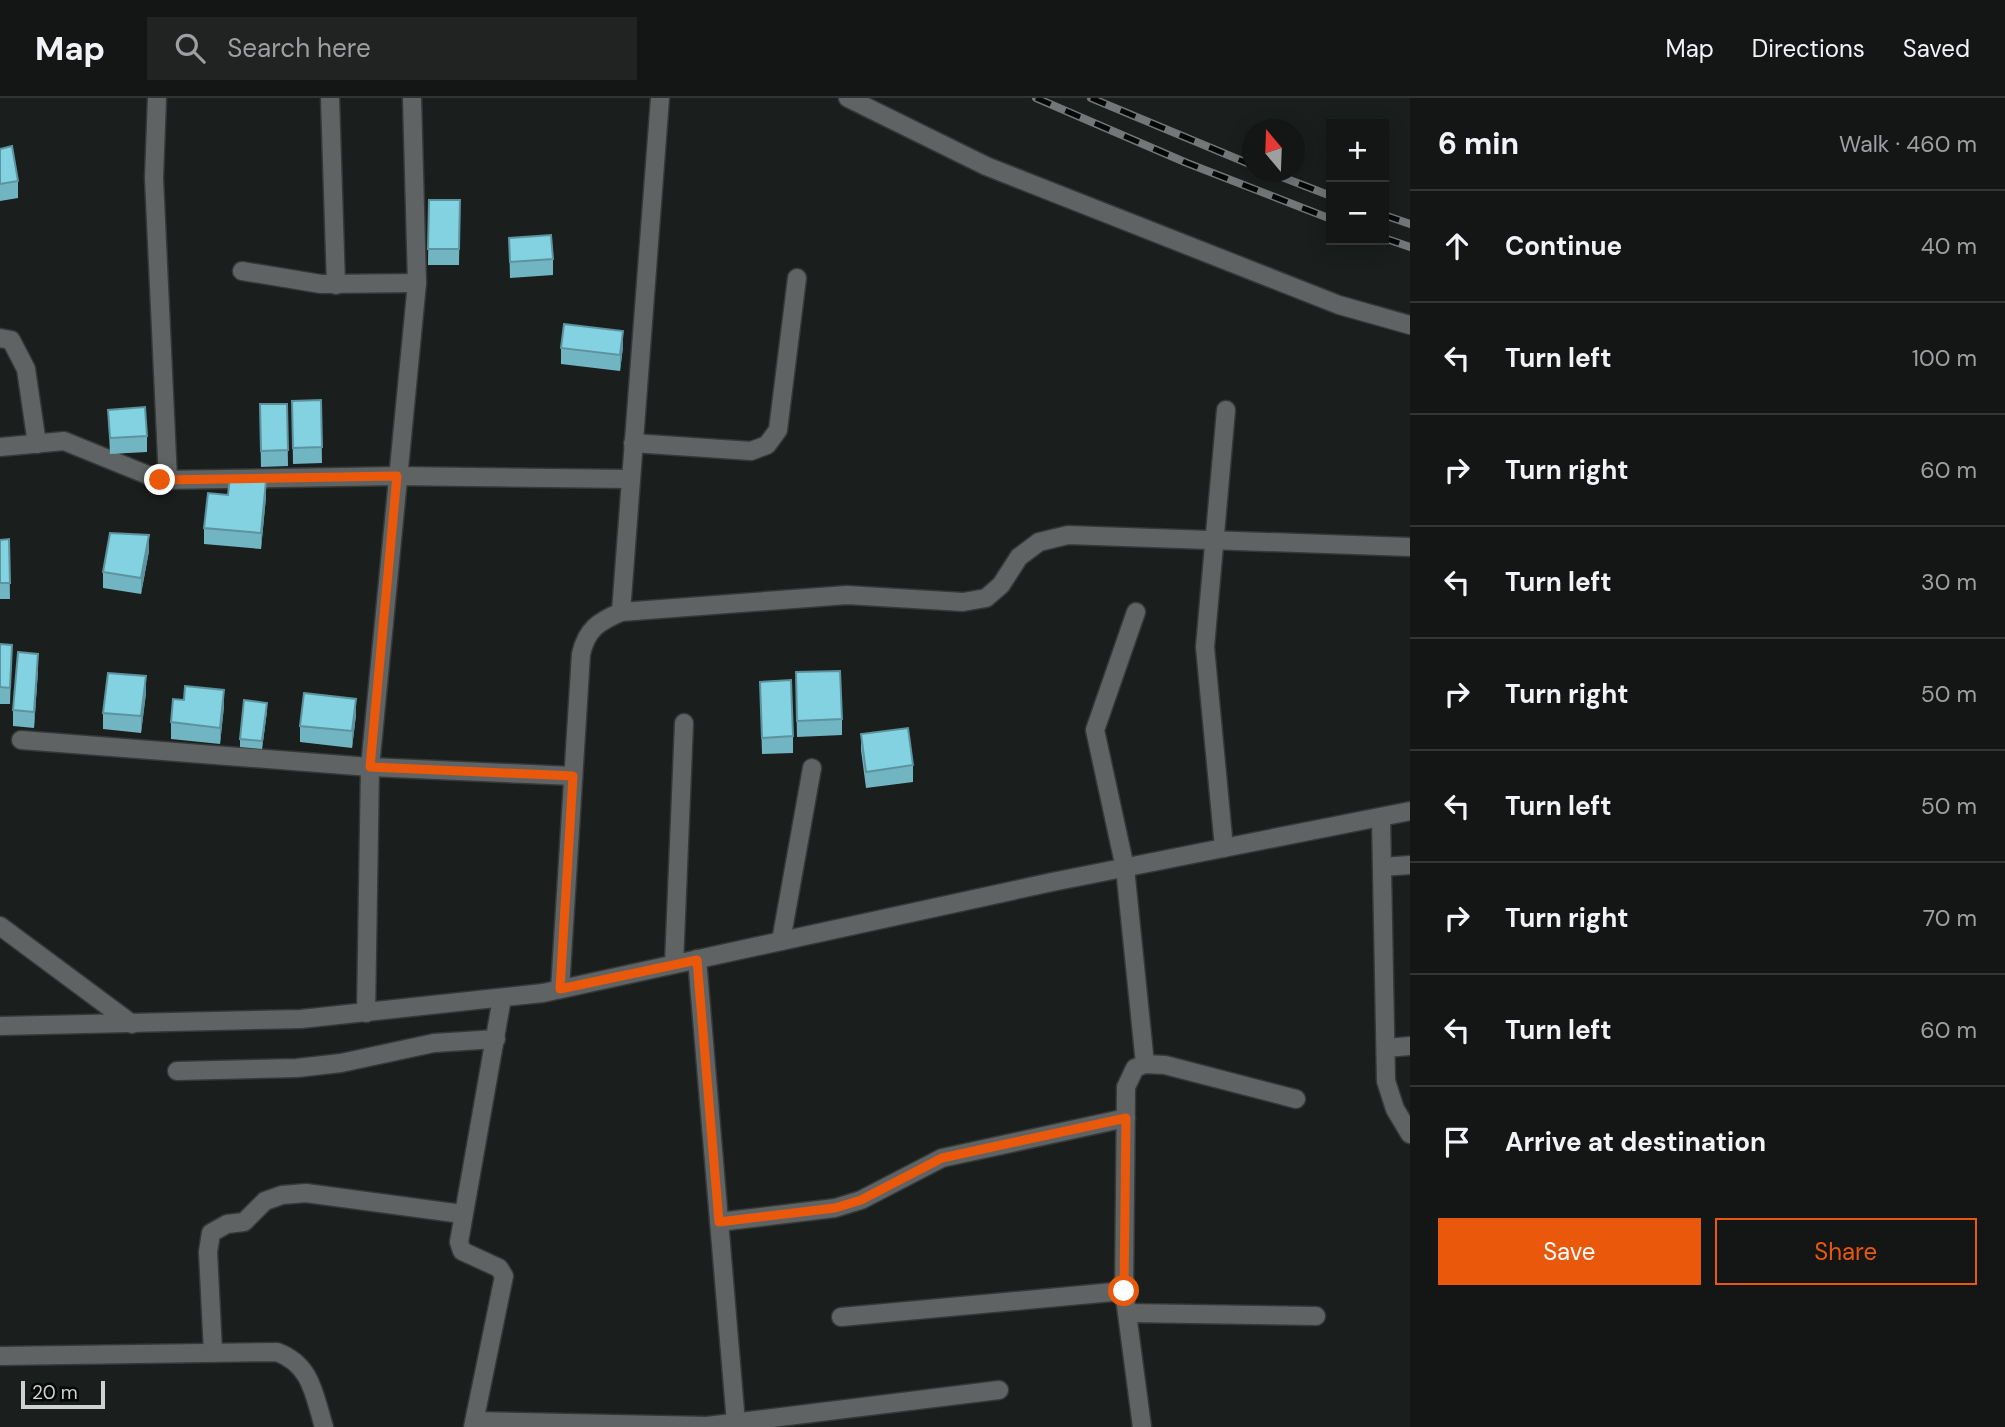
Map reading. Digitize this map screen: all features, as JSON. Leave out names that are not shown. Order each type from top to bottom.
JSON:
[{"type":"street","points":[[157,98],[154,178],[168,480]]},
{"type":"street","points":[[330,98],[336,285]]},
{"type":"street","points":[[366,1013],[370,767],[417,283],[412,98]]},
{"type":"street","points":[[621,612],[660,98]]},
{"type":"street","points":[[848,98],[986,166],[1339,305],[1410,325]]},
{"type":"street","points":[[242,271],[336,285],[417,283]]},
{"type":"street","points":[[634,443],[751,451],[767,445],[778,430],[797,278]]},
{"type":"street","points":[[0,338],[11,340],[26,369],[37,444]]},
{"type":"street","points":[[1224,848],[1205,646],[1226,410]]},
{"type":"street","points":[[0,447],[64,441],[144,476],[168,480],[397,476],[631,479]]},
{"type":"street","points":[[560,989],[581,654],[585,637],[598,622],[621,612],[847,595],[963,602],[986,598],[1001,585],[1019,557],[1039,542],[1069,535],[1410,547]]},
{"type":"street","points":[[1136,612],[1095,730],[1125,868],[1145,1064]]},
{"type":"street","points":[[674,964],[684,723]]},
{"type":"street","points":[[21,740],[370,767],[573,776]]},
{"type":"street","points":[[782,941],[812,768]]},
{"type":"street","points":[[0,1026],[301,1019],[502,998],[560,989],[1125,868],[1410,811]]},
{"type":"street","points":[[1381,817],[1386,1081],[1395,1109],[1410,1134]]},
{"type":"street","points":[[1382,867],[1410,865]]},
{"type":"street","points":[[0,926],[132,1024]]},
{"type":"street","points":[[697,960],[736,1423]]},
{"type":"street","points":[[502,998],[462,1214],[460,1242],[462,1251],[499,1268],[504,1276],[474,1424],[707,1427],[999,1390]]},
{"type":"street","points":[[177,1071],[298,1068],[341,1063],[434,1043],[496,1039]]},
{"type":"street","points":[[1386,1048],[1410,1046]]},
{"type":"street","points":[[1142,1427],[1124,1291],[1126,1087],[1135,1068],[1145,1064],[1165,1065],[1296,1099]]},
{"type":"street","points":[[719,1222],[835,1208],[861,1200],[942,1158],[1126,1118]]},
{"type":"street","points":[[213,1352],[208,1252],[211,1233],[227,1224],[244,1222],[265,1201],[282,1195],[306,1193],[462,1214]]},
{"type":"street","points":[[841,1317],[1124,1291]]},
{"type":"street","points":[[1128,1313],[1316,1316]]},
{"type":"street","points":[[0,1357],[277,1352],[296,1359],[309,1378],[324,1427]]},
{"type":"building","points":[[12,146],[18,181],[0,184],[0,149]]},
{"type":"building","points":[[429,200],[460,200],[459,249],[428,249]]},
{"type":"building","points":[[551,235],[553,259],[510,262],[509,238]]},
{"type":"building","points":[[564,324],[623,331],[620,355],[561,348]]},
{"type":"building","points":[[321,400],[322,447],[293,448],[292,401]]},
{"type":"building","points":[[260,404],[287,404],[288,450],[261,451]]},
{"type":"building","points":[[145,407],[147,436],[110,438],[108,410]]},
{"type":"building","points":[[230,477],[266,481],[261,533],[204,528],[208,493],[228,495]]},
{"type":"building","points":[[110,533],[149,535],[141,578],[103,572]]},
{"type":"building","points":[[9,539],[10,583],[0,583],[0,540]]},
{"type":"building","points":[[0,644],[12,645],[10,688],[0,687]]},
{"type":"building","points":[[18,652],[38,654],[34,712],[13,710]]},
{"type":"building","points":[[840,671],[842,719],[797,721],[796,672]]},
{"type":"building","points":[[108,673],[146,676],[141,716],[103,713]]},
{"type":"building","points":[[791,680],[793,736],[762,738],[760,682]]},
{"type":"building","points":[[185,686],[224,690],[220,728],[171,722],[173,699],[184,700]]},
{"type":"building","points":[[304,693],[356,699],[352,731],[300,726]]},
{"type":"building","points":[[244,700],[267,703],[262,741],[240,739]]},
{"type":"building","points":[[908,728],[913,765],[866,772],[861,734]]},
{"type":"railway","points":[[1036,98],[1187,163],[1326,217]]},
{"type":"railway","points":[[1091,98],[1242,161]]},
{"type":"railway","points":[[1295,182],[1326,194]]},
{"type":"railway","points":[[1389,217],[1410,224]]},
{"type":"railway","points":[[1389,240],[1410,247]]},
{"type":"route","points":[[160,480],[397,476],[370,767],[573,776],[560,989],[697,960],[719,1222],[835,1208],[861,1200],[942,1158],[1126,1118],[1124,1291]]}]
